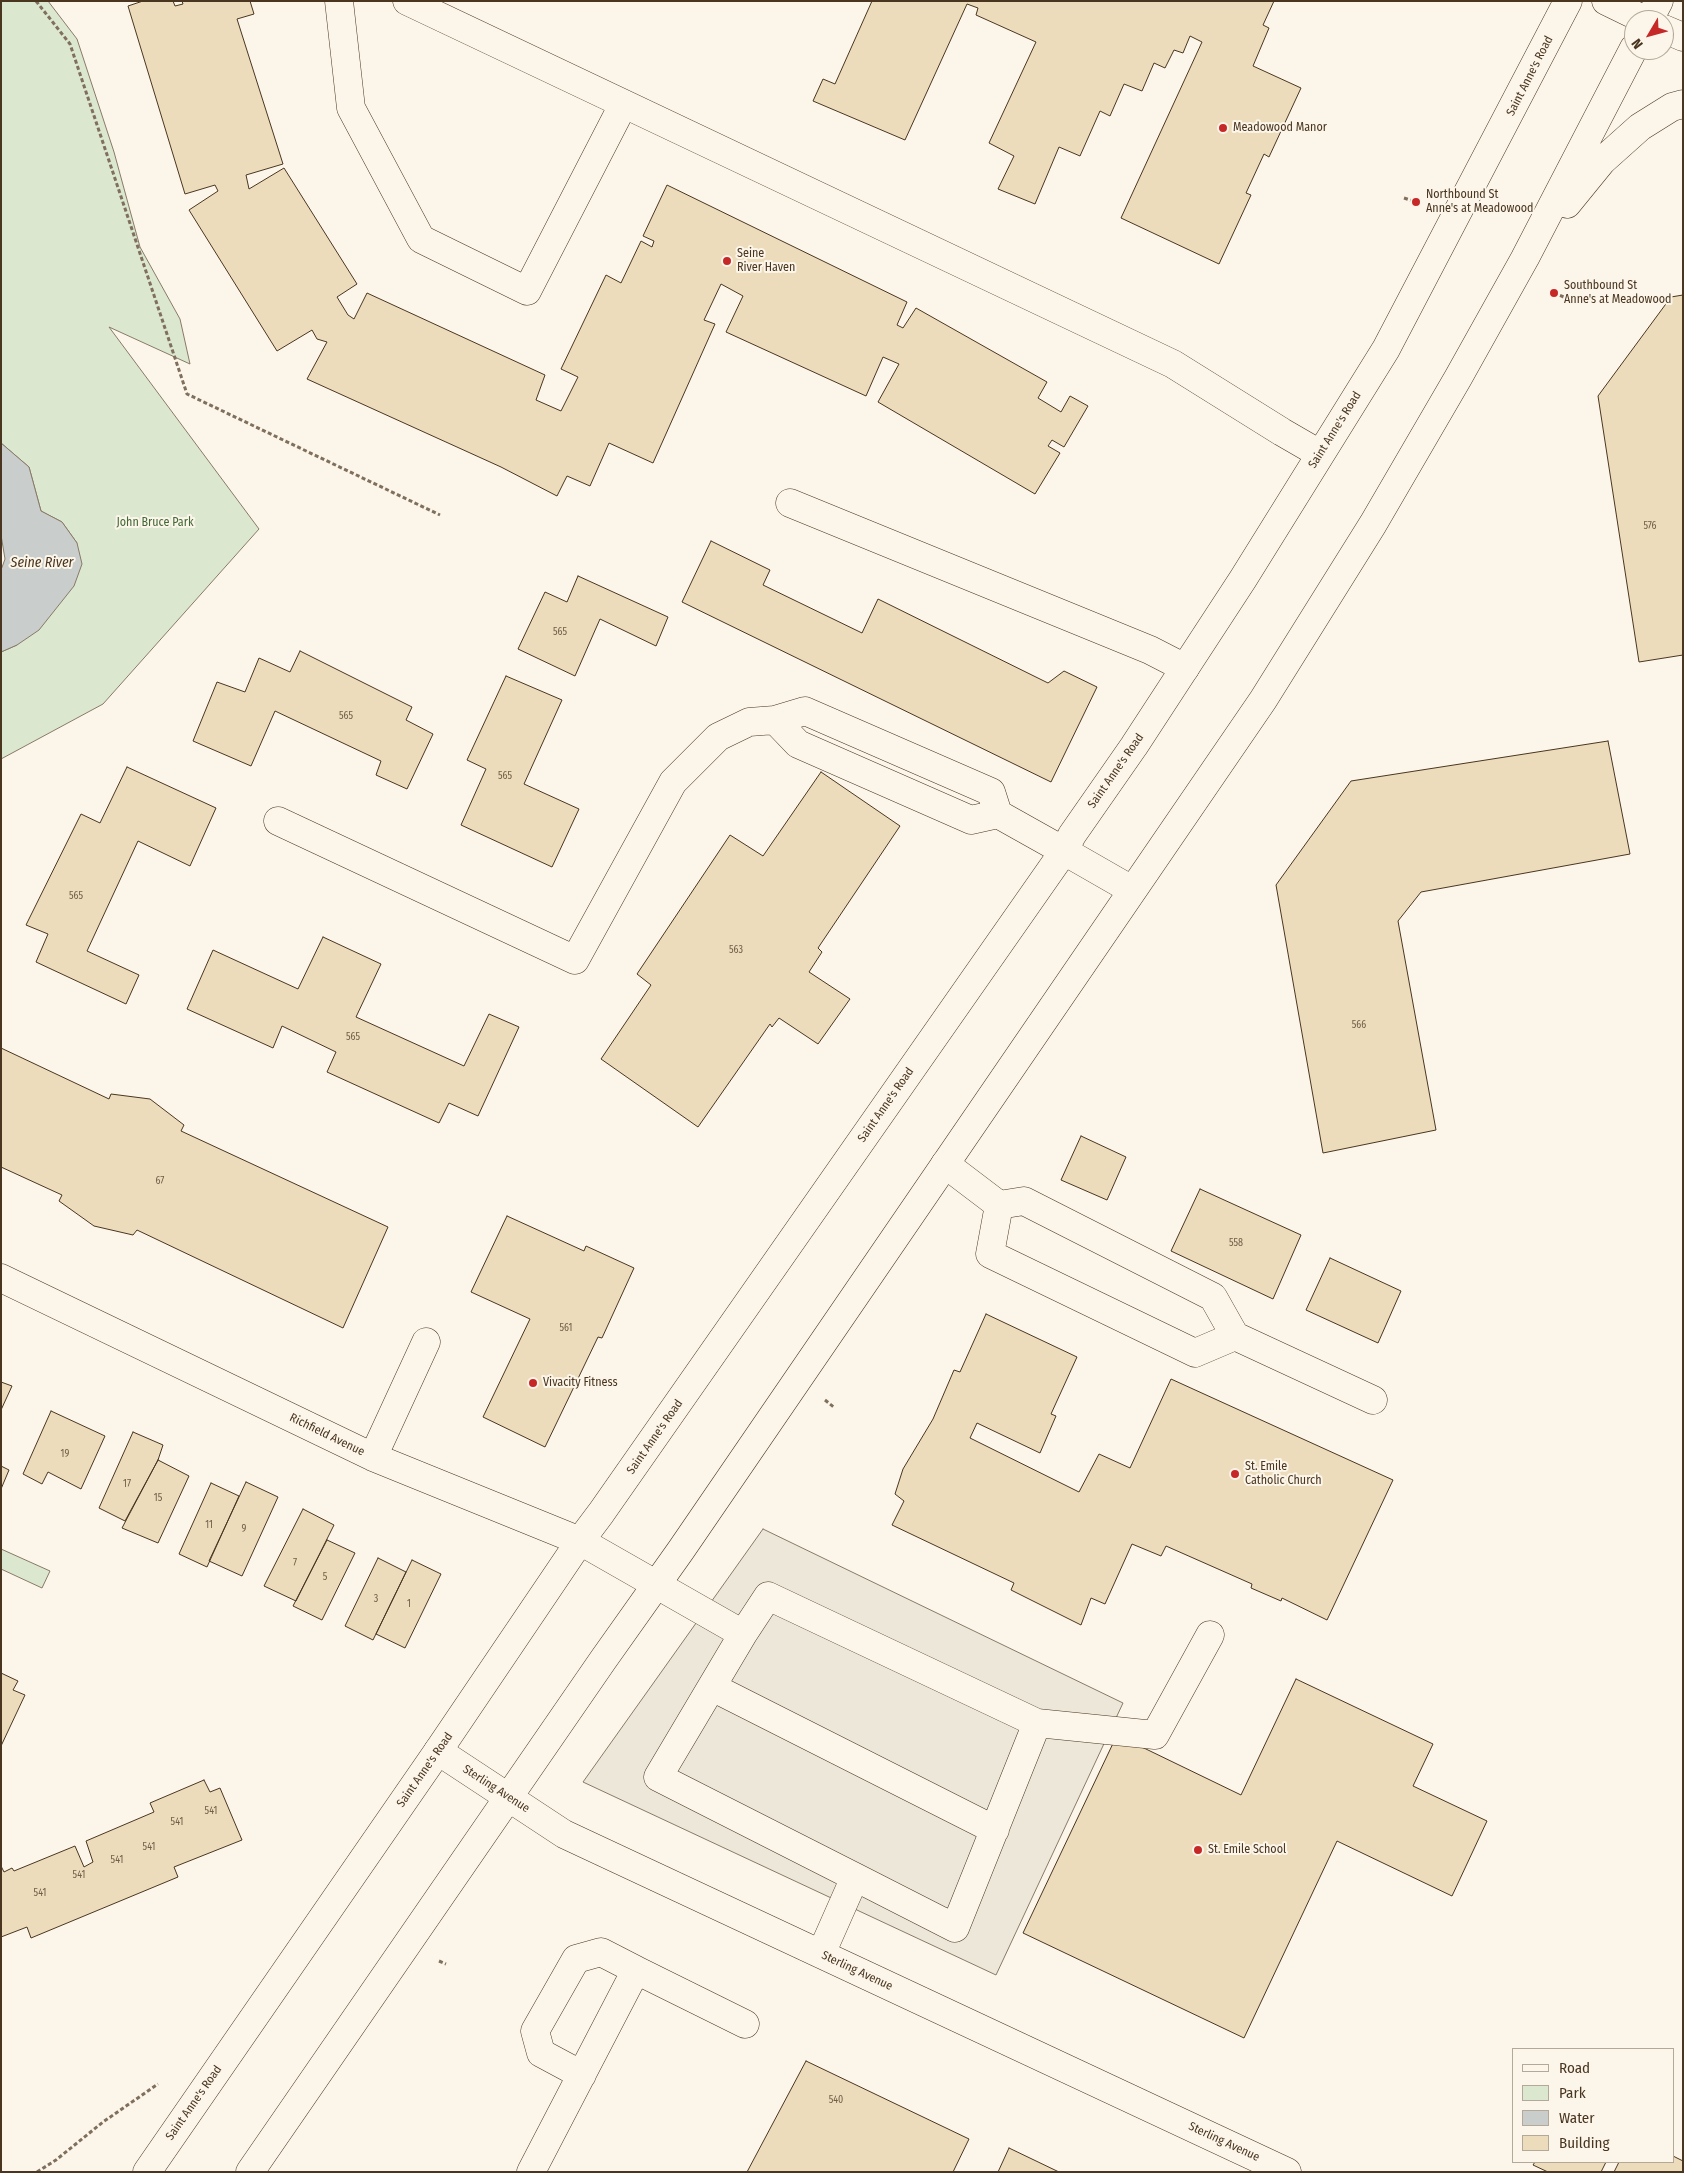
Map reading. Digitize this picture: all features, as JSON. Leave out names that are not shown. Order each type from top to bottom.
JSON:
[{"type":"main road","points":[[339,1],[352,108],[421,239],[527,291],[623,105]]},
{"type":"main road","points":[[407,1],[1173,364],[1320,454]]},
{"type":"main road","name":"Saint Anne's Road","points":[[138,2172],[153,2162],[438,1751],[580,1541],[602,1513],[1064,851],[1072,835],[1134,746],[1386,349],[1568,1]]},
{"type":"main road","points":[[1606,1],[1624,10]]},
{"type":"main road","points":[[250,2172],[1263,700],[1373,524],[1525,258],[1628,60]]},
{"type":"main road","points":[[1525,258],[1602,161],[1640,127],[1672,107],[1683,104]]},
{"type":"main road","points":[[790,502],[1150,650],[1185,668]]},
{"type":"main road","points":[[278,821],[575,960],[673,782],[718,737],[749,722],[775,720],[798,744],[971,820],[998,814],[1132,890]]},
{"type":"main road","points":[[945,1164],[999,1205],[1024,1201],[1213,1297],[1236,1336],[1373,1400]]},
{"type":"main road","points":[[999,1205],[990,1254],[1195,1353],[1236,1336]]},
{"type":"main road","name":"Richfield Avenue","points":[[1,1278],[373,1457],[580,1541],[744,1634]]},
{"type":"main road","points":[[373,1457],[426,1342]]},
{"type":"main road","points":[[1037,1723],[955,1928],[658,1777],[768,1596],[1037,1723],[1155,1735],[1210,1635]]},
{"type":"main road","points":[[712,1687],[995,1830]]},
{"type":"main road","name":"Sterling Avenue","points":[[438,1751],[564,1834],[1287,2172]]},
{"type":"main road","points":[[820,1954],[855,1877]]},
{"type":"main road","points":[[582,2076],[541,2053],[535,2031],[576,1959],[602,1952],[745,2024]]},
{"type":"main road","points":[[531,2172],[636,1970]]},
{"type":"path","points":[[36,1],[70,44],[187,394],[440,515]]},
{"type":"path","points":[[1404,198],[1416,202]]},
{"type":"path","points":[[1554,293],[1571,300]]},
{"type":"path","points":[[822,1398],[835,1408]]},
{"type":"path","points":[[37,2172],[56,2160],[103,2122],[158,2084]]},
{"type":"green space","name":"John Bruce Park","points":[[1,1],[48,1],[77,39],[114,152],[140,247],[180,319],[190,364],[109,327],[259,529],[103,704],[1,759],[1,652],[17,645],[77,543],[62,522],[41,511],[29,467],[1,443]]},
{"type":"green space","points":[[1,1549],[50,1571],[42,1588],[1,1569]]},
{"type":"shaded area","points":[[763,1529],[1123,1703],[996,1975],[583,1782]]},
{"type":"water","name":"Seine River","points":[[1,443],[29,467],[41,511],[62,522],[77,543],[82,564],[74,586],[39,630],[17,645],[1,652],[1,570],[5,559],[1,535]]},
{"type":"building","name":"Seine River Haven","points":[[143,1],[173,1],[175,6],[183,4],[182,1],[250,1],[254,14],[237,19],[283,164],[246,175],[249,189],[284,168],[357,284],[337,297],[348,315],[354,319],[367,293],[545,375],[536,400],[561,411],[578,377],[561,369],[606,275],[621,283],[641,241],[652,247],[654,241],[643,236],[667,185],[907,302],[897,325],[903,328],[916,308],[1047,382],[1038,398],[1061,412],[1070,396],[1088,406],[1064,447],[1052,440],[1048,446],[1060,453],[1035,494],[878,402],[899,364],[883,357],[866,396],[726,332],[743,296],[721,284],[704,320],[715,324],[653,463],[609,443],[590,486],[567,476],[557,496],[501,467],[307,379],[327,342],[317,339],[312,330],[277,351],[189,210],[218,191],[215,185],[185,194],[128,6]]},
{"type":"building","name":"Meadowood Manor","points":[[872,1],[1274,1],[1263,25],[1269,28],[1253,66],[1301,88],[1269,157],[1264,154],[1246,193],[1251,195],[1219,264],[1121,218],[1202,42],[1190,36],[1183,53],[1174,50],[1165,68],[1154,63],[1142,91],[1124,84],[1110,116],[1100,111],[1080,156],[1059,147],[1035,204],[998,189],[1014,156],[989,143],[1036,42],[976,15],[978,8],[967,4],[905,140],[813,101],[823,79],[835,84]]},
{"type":"building","points":[[1683,295],[1683,655],[1639,662],[1598,396],[1671,297]]},
{"type":"building","points":[[711,541],[770,570],[763,585],[862,633],[878,599],[1048,683],[1064,671],[1097,687],[1051,782],[682,602]]},
{"type":"building","points":[[578,576],[668,617],[656,646],[600,619],[575,676],[518,649],[545,592],[567,602]]},
{"type":"building","points":[[300,651],[412,707],[406,720],[433,734],[407,789],[376,775],[381,761],[275,711],[251,766],[193,741],[217,682],[245,692],[259,658],[290,672]]},
{"type":"building","points":[[506,676],[562,700],[524,784],[579,809],[552,867],[461,825],[486,769],[467,760]]},
{"type":"building","points":[[1608,741],[1630,854],[1421,892],[1398,921],[1436,1130],[1323,1153],[1276,885],[1351,781]]},
{"type":"building","points":[[127,767],[216,808],[190,866],[138,841],[87,951],[139,975],[126,1004],[36,962],[48,934],[26,925],[81,814],[100,823]]},
{"type":"building","points":[[821,772],[900,826],[818,948],[822,952],[809,972],[850,999],[818,1044],[779,1018],[772,1027],[770,1024],[698,1127],[601,1059],[651,985],[637,974],[730,835],[763,856]]},
{"type":"building","points":[[323,937],[381,964],[356,1017],[464,1066],[489,1014],[519,1027],[478,1116],[449,1103],[439,1123],[327,1072],[336,1052],[282,1026],[273,1048],[187,1009],[213,950],[298,989]]},
{"type":"building","points":[[1,1048],[109,1099],[111,1094],[150,1099],[184,1125],[181,1131],[388,1227],[343,1328],[137,1230],[133,1235],[94,1226],[59,1201],[62,1195],[1,1167]]},
{"type":"building","points":[[1081,1136],[1126,1157],[1107,1200],[1061,1180]]},
{"type":"building","points":[[1200,1189],[1301,1235],[1273,1299],[1171,1251]]},
{"type":"building","points":[[507,1216],[584,1251],[586,1246],[634,1268],[602,1338],[598,1337],[545,1447],[483,1417],[530,1319],[471,1292]]},
{"type":"building","points":[[1330,1258],[1401,1291],[1378,1343],[1306,1310]]},
{"type":"building","name":"St. Emile Catholic Church","points":[[986,1314],[1077,1357],[1051,1414],[1056,1416],[1040,1453],[977,1423],[970,1438],[1079,1492],[1099,1454],[1130,1468],[1171,1379],[1393,1480],[1327,1620],[1282,1598],[1281,1601],[1251,1588],[1252,1584],[1166,1546],[1161,1556],[1132,1544],[1105,1604],[1091,1598],[1081,1625],[1011,1590],[1014,1583],[892,1525],[904,1501],[895,1494],[903,1469],[933,1419],[954,1370],[960,1372]]},
{"type":"building","points":[[1,1382],[12,1386],[1,1410]]},
{"type":"building","points":[[51,1411],[105,1436],[81,1489],[48,1472],[42,1484],[23,1474]]},
{"type":"building","points":[[133,1432],[163,1445],[158,1460],[125,1521],[99,1508]]},
{"type":"building","points":[[158,1460],[189,1476],[158,1543],[122,1528]]},
{"type":"building","points":[[1,1466],[9,1470],[1,1489]]},
{"type":"building","points":[[246,1482],[278,1497],[242,1576],[209,1561]]},
{"type":"building","points":[[211,1483],[239,1496],[207,1567],[179,1554]]},
{"type":"building","points":[[303,1509],[334,1525],[296,1601],[264,1586]]},
{"type":"building","points":[[327,1540],[355,1553],[322,1620],[293,1606]]},
{"type":"building","points":[[378,1558],[406,1572],[373,1640],[345,1626]]},
{"type":"building","points":[[412,1560],[441,1574],[405,1648],[376,1634]]},
{"type":"building","points":[[1,1673],[18,1681],[13,1690],[25,1695],[1,1746]]},
{"type":"building","name":"St. Emile School","points":[[1296,1679],[1433,1744],[1413,1786],[1487,1821],[1452,1896],[1337,1841],[1244,2038],[1023,1933],[1117,1735],[1241,1795]]},
{"type":"building","points":[[204,1780],[210,1792],[220,1788],[242,1840],[174,1867],[178,1877],[31,1938],[27,1927],[1,1937],[1,1866],[4,1872],[12,1868],[14,1871],[75,1846],[84,1867],[93,1862],[86,1841],[154,1812],[150,1803]]},
{"type":"building","points":[[806,2061],[969,2139],[953,2172],[747,2172]]},
{"type":"building","points":[[1009,2148],[1059,2172],[998,2172]]},
{"type":"building","points":[[1674,2156],[1683,2161],[1683,2172],[1614,2172],[1618,2163],[1674,2163]]},
{"type":"building","points":[[1534,2163],[1606,2163],[1601,2172],[1548,2172],[1533,2165]]},
{"type":"place","name":"Meadowood Manor","points":[[1223,128]]},
{"type":"place","name":"Northbound St Anne's at Meadowood","points":[[1416,202]]},
{"type":"place","name":"Seine River Haven","points":[[727,261]]},
{"type":"place","name":"Southbound St Anne's at Meadowood","points":[[1554,293]]},
{"type":"place","name":"Vivacity Fitness","points":[[533,1383]]},
{"type":"place","name":"St. Emile Catholic Church","points":[[1235,1474]]},
{"type":"place","name":"St. Emile School","points":[[1198,1850]]}]
